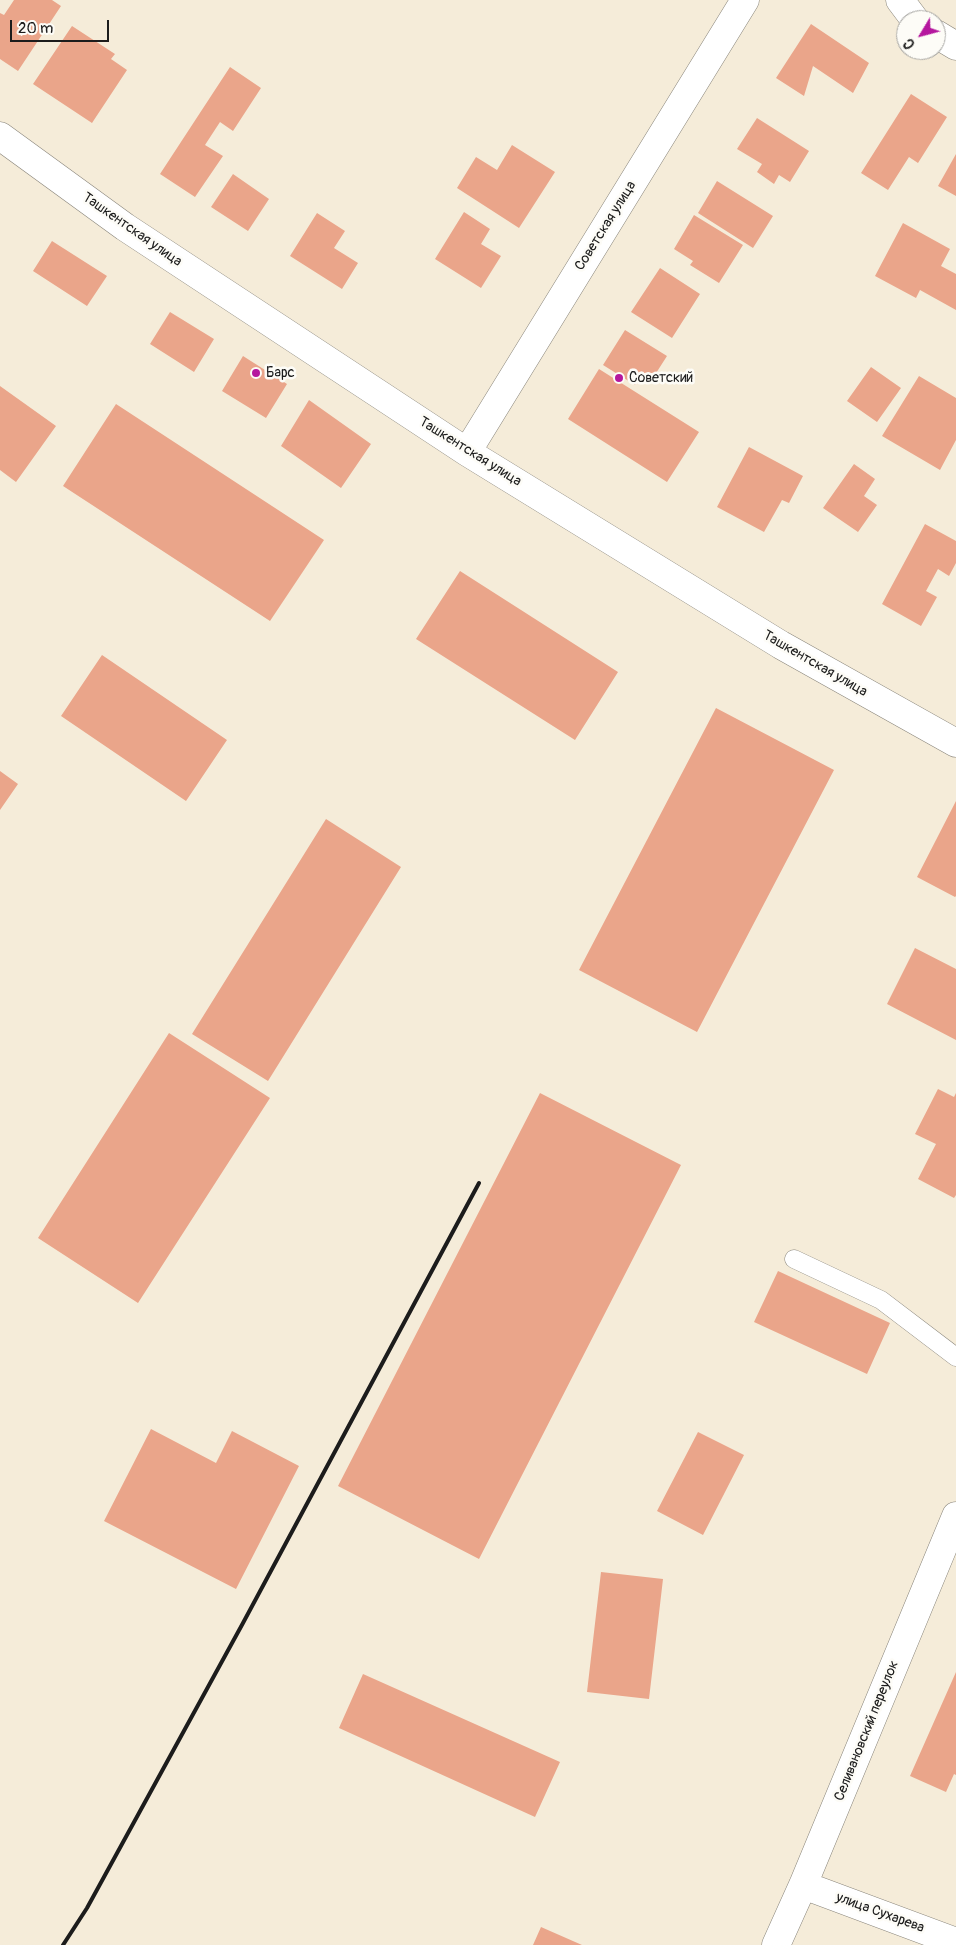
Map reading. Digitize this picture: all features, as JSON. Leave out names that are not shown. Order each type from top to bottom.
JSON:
[{"type":"street","name":"Советская улица","points":[[467,452],[744,0]]},
{"type":"street","name":"Ташкентская улица","points":[[0,136],[125,227],[467,452],[781,645],[956,743]]},
{"type":"street","name":"Селивановский переулок","points":[[776,1945],[803,1885],[956,1516]]},
{"type":"street","name":"улица Сухарева","points":[[803,1885],[956,1942]]},
{"type":"lane","points":[[794,1259],[881,1300],[956,1357]]},
{"type":"building","points":[[14,0],[52,0],[61,6],[18,71],[0,59],[0,13],[4,15]]},
{"type":"building","points":[[811,24],[869,63],[853,93],[813,66],[804,96],[776,78]]},
{"type":"building","points":[[72,26],[115,54],[111,59],[127,70],[92,123],[33,84]]},
{"type":"building","points":[[230,67],[261,88],[233,131],[220,122],[205,145],[223,156],[195,197],[160,174]]},
{"type":"building","points":[[911,94],[947,117],[918,163],[909,157],[888,190],[861,173]]},
{"type":"building","points":[[757,118],[809,151],[790,182],[779,175],[774,184],[757,172],[762,164],[737,149]]},
{"type":"building","points":[[512,145],[555,172],[519,228],[457,188],[476,157],[497,170]]},
{"type":"building","points":[[956,154],[956,196],[938,186]]},
{"type":"building","points":[[233,174],[269,199],[248,231],[211,207]]},
{"type":"building","points":[[717,181],[773,216],[753,248],[698,213]]},
{"type":"building","points":[[464,212],[490,229],[481,244],[501,256],[481,288],[435,259]]},
{"type":"building","points":[[317,213],[345,231],[334,248],[358,263],[342,289],[290,256]]},
{"type":"building","points":[[694,215],[743,245],[719,283],[690,265],[693,261],[674,249]]},
{"type":"building","points":[[903,223],[950,249],[941,266],[956,274],[956,310],[920,290],[916,298],[875,276]]},
{"type":"building","points":[[52,241],[107,276],[87,306],[33,271]]},
{"type":"building","points":[[660,268],[700,294],[672,338],[631,312]]},
{"type":"building","points":[[170,312],[214,339],[194,372],[150,344]]},
{"type":"building","points":[[625,330],[667,356],[651,381],[642,375],[635,385],[603,365]]},
{"type":"building","points":[[243,356],[287,384],[266,418],[222,391]]},
{"type":"building","points":[[871,367],[901,388],[877,422],[847,401]]},
{"type":"building","points":[[599,369],[699,432],[667,482],[568,419]]},
{"type":"building","points":[[919,376],[956,398],[956,440],[940,470],[882,436]]},
{"type":"building","points":[[0,386],[56,426],[16,482],[0,470]]},
{"type":"building","points":[[309,400],[371,444],[341,488],[281,446]]},
{"type":"building","points":[[116,404],[324,540],[270,621],[63,486]]},
{"type":"building","points":[[749,447],[803,476],[789,503],[782,500],[764,532],[717,507]]},
{"type":"building","points":[[854,464],[875,479],[864,496],[877,505],[858,532],[823,508]]},
{"type":"building","points":[[925,524],[956,541],[956,563],[949,576],[938,569],[926,591],[937,597],[921,626],[882,604]]},
{"type":"building","points":[[460,571],[618,672],[575,740],[416,639]]},
{"type":"building","points":[[102,655],[227,740],[186,801],[61,716]]},
{"type":"building","points":[[716,708],[834,770],[697,1032],[579,970]]},
{"type":"building","points":[[0,771],[18,784],[0,810]]},
{"type":"building","points":[[956,801],[956,896],[955,897],[917,877]]},
{"type":"building","points":[[326,819],[401,867],[268,1081],[192,1034]]},
{"type":"building","points":[[915,948],[956,969],[956,1040],[887,1004]]},
{"type":"building","points":[[169,1033],[270,1098],[138,1303],[38,1238]]},
{"type":"building","points":[[938,1089],[954,1097],[956,1093],[956,1195],[954,1198],[918,1179],[936,1144],[915,1134]]},
{"type":"building","points":[[540,1093],[681,1165],[479,1559],[338,1486]]},
{"type":"building","points":[[778,1271],[890,1323],[867,1374],[754,1322]]},
{"type":"building","points":[[151,1429],[216,1463],[232,1431],[299,1466],[236,1589],[104,1521]]},
{"type":"building","points":[[698,1432],[744,1455],[703,1535],[657,1511]]},
{"type":"building","points":[[601,1572],[663,1579],[649,1699],[587,1692]]},
{"type":"building","points":[[956,1672],[956,1775],[954,1774],[946,1792],[910,1776]]},
{"type":"building","points":[[363,1674],[560,1762],[535,1817],[339,1728]]},
{"type":"building","points":[[541,1927],[582,1945],[533,1945]]},
{"type":"railway","points":[[63,1945],[87,1908],[243,1623],[479,1183]]},
{"type":"place","name":"Барс","points":[[256,373]]},
{"type":"place","name":"Советский","points":[[619,378]]}]
